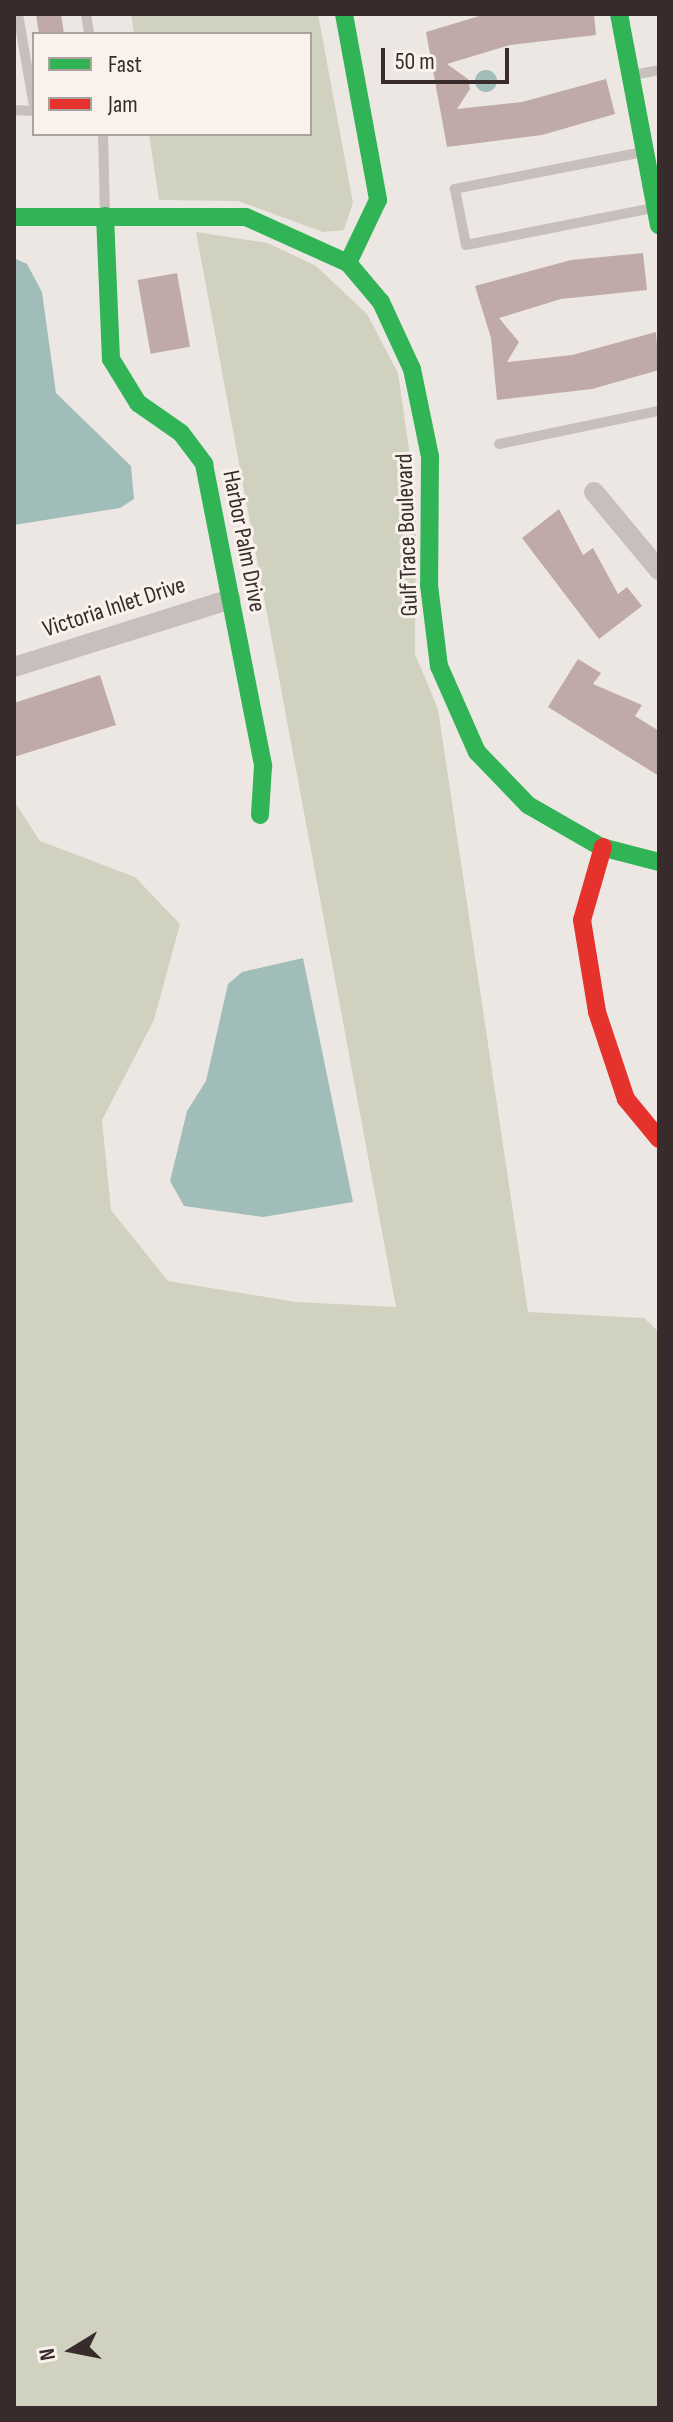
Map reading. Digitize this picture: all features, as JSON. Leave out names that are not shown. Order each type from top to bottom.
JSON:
[{"type":"street","points":[[14,217],[246,217],[348,263],[378,200],[344,14]]},
{"type":"street","points":[[619,14],[657,216]]},
{"type":"street","name":"Harbor Palm Drive","points":[[105,216],[111,359],[138,403],[181,433],[204,464],[263,766],[260,815]]},
{"type":"street","name":"Gulf Trace Boulevard","points":[[348,263],[403,342],[421,404],[430,457],[429,585],[439,666],[477,752],[528,805],[603,847],[659,862]]},
{"type":"street","points":[[594,492],[659,570]]},
{"type":"street","name":"Victoria Inlet Drive","points":[[14,667],[231,599]]},
{"type":"street","points":[[603,847],[582,920],[597,1012],[626,1099],[659,1139]]},
{"type":"lane","points":[[18,14],[32,97]]},
{"type":"lane","points":[[631,76],[659,70]]},
{"type":"lane","points":[[103,136],[105,216]]},
{"type":"lane","points":[[645,152],[455,189],[466,245],[657,216]]},
{"type":"lane","points":[[499,444],[659,411]]},
{"type":"green space","points":[[131,14],[318,14],[353,203],[344,230],[323,232],[238,201],[159,200],[149,136],[312,136],[312,32],[134,32]]},
{"type":"green space","points":[[196,232],[268,243],[316,266],[367,314],[398,373],[416,498],[415,654],[438,709],[528,1312],[644,1318],[659,1332],[659,2408],[14,2408],[14,801],[40,841],[135,877],[180,924],[154,1020],[102,1120],[111,1210],[168,1281],[296,1302],[396,1307]]},
{"type":"water","points":[[486,70],[494,73],[497,81],[494,89],[486,92],[478,89],[475,81],[478,73]]},
{"type":"water","points":[[14,258],[27,264],[42,292],[56,393],[131,466],[134,499],[120,508],[14,525]]},
{"type":"water","points":[[303,958],[353,1202],[263,1217],[184,1206],[170,1181],[187,1111],[206,1081],[228,984],[242,972]]},
{"type":"building","points":[[36,14],[61,14],[64,32],[39,32]]},
{"type":"building","points":[[486,14],[594,14],[596,35],[510,45],[447,64],[468,79],[470,89],[457,109],[522,102],[606,79],[615,114],[542,135],[447,147],[426,32]]},
{"type":"building","points":[[643,253],[647,290],[561,299],[499,318],[519,342],[507,362],[572,355],[656,332],[659,370],[592,389],[497,400],[491,338],[475,286],[571,260]]},
{"type":"building","points":[[177,273],[190,347],[151,354],[138,280]]},
{"type":"building","points":[[559,509],[583,555],[593,548],[618,594],[627,587],[642,606],[599,639],[522,538]]},
{"type":"building","points":[[578,659],[601,673],[593,684],[642,705],[635,716],[659,731],[659,776],[548,707]]},
{"type":"building","points":[[100,675],[116,725],[14,757],[14,703]]},
{"type":"traffic: fast","points":[[344,14],[378,200],[348,263]]},
{"type":"traffic: fast","points":[[619,14],[659,225]]},
{"type":"traffic: fast","points":[[105,216],[111,359],[138,403],[181,433],[204,464],[263,766],[260,815]]},
{"type":"traffic: fast","points":[[14,217],[246,217],[348,263],[381,302],[412,369],[430,457],[429,585],[439,666],[477,752],[528,805],[601,847],[659,862]]},
{"type":"traffic: jam","points":[[603,847],[582,920],[597,1012],[626,1099],[659,1139]]}]
